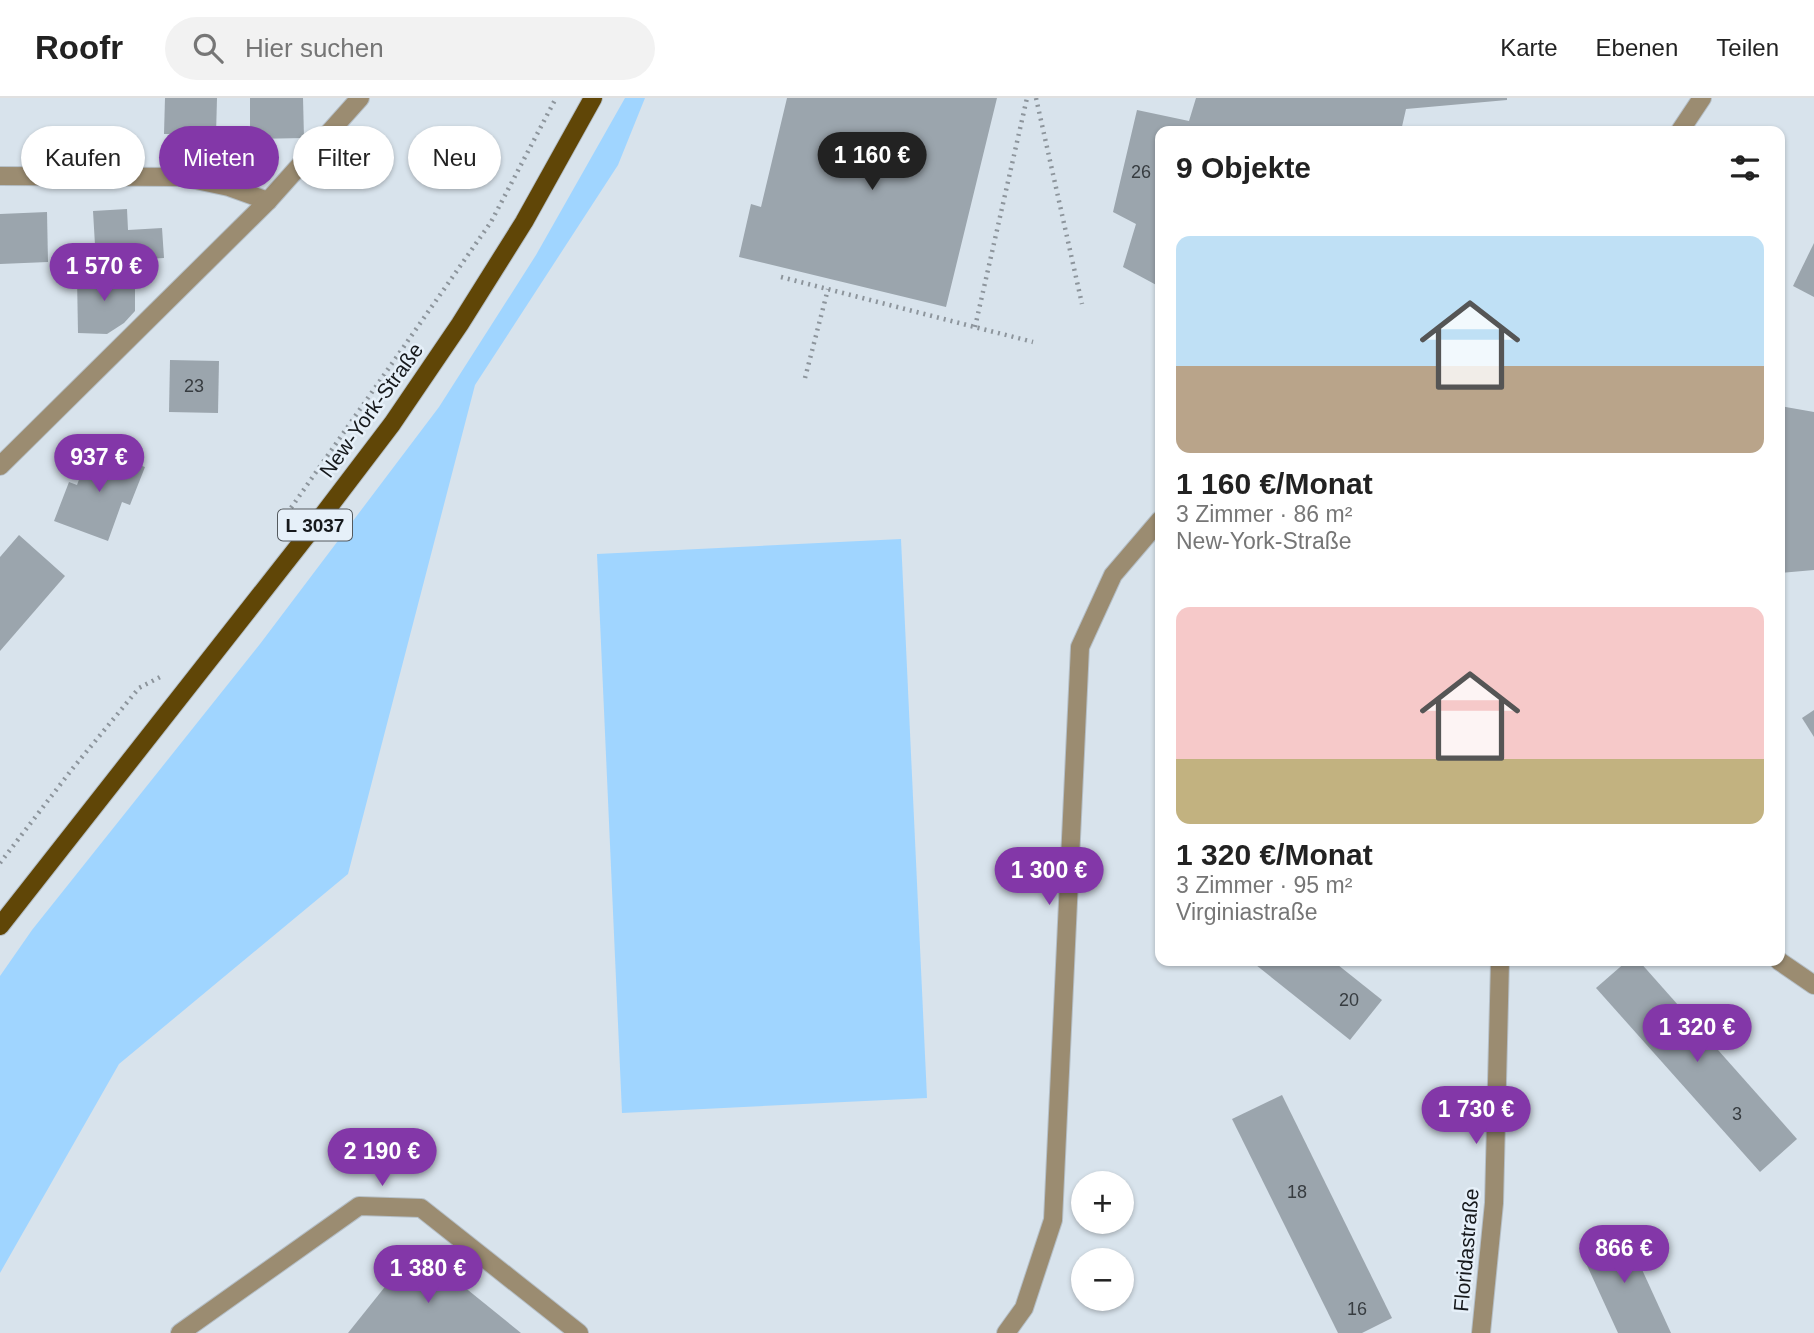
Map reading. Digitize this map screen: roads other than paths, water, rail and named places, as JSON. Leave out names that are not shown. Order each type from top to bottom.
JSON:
[{"type":"main road","name":"New-York-Straße","points":[[0,926],[392,424],[460,324],[524,222],[593,98]]},
{"type":"street","points":[[0,466],[268,201],[360,98]]},
{"type":"street","points":[[1683,126],[1702,98]]},
{"type":"street","points":[[0,176],[182,177],[229,187],[268,201]]},
{"type":"street","points":[[1006,1333],[1024,1308],[1053,1220],[1080,647],[1113,575],[1155,526]]},
{"type":"street","points":[[1785,965],[1814,985]]},
{"type":"street","name":"Floridastraße","points":[[1481,1333],[1494,1202],[1500,966]]},
{"type":"street","points":[[180,1333],[359,1206],[421,1208],[579,1333]]}]
